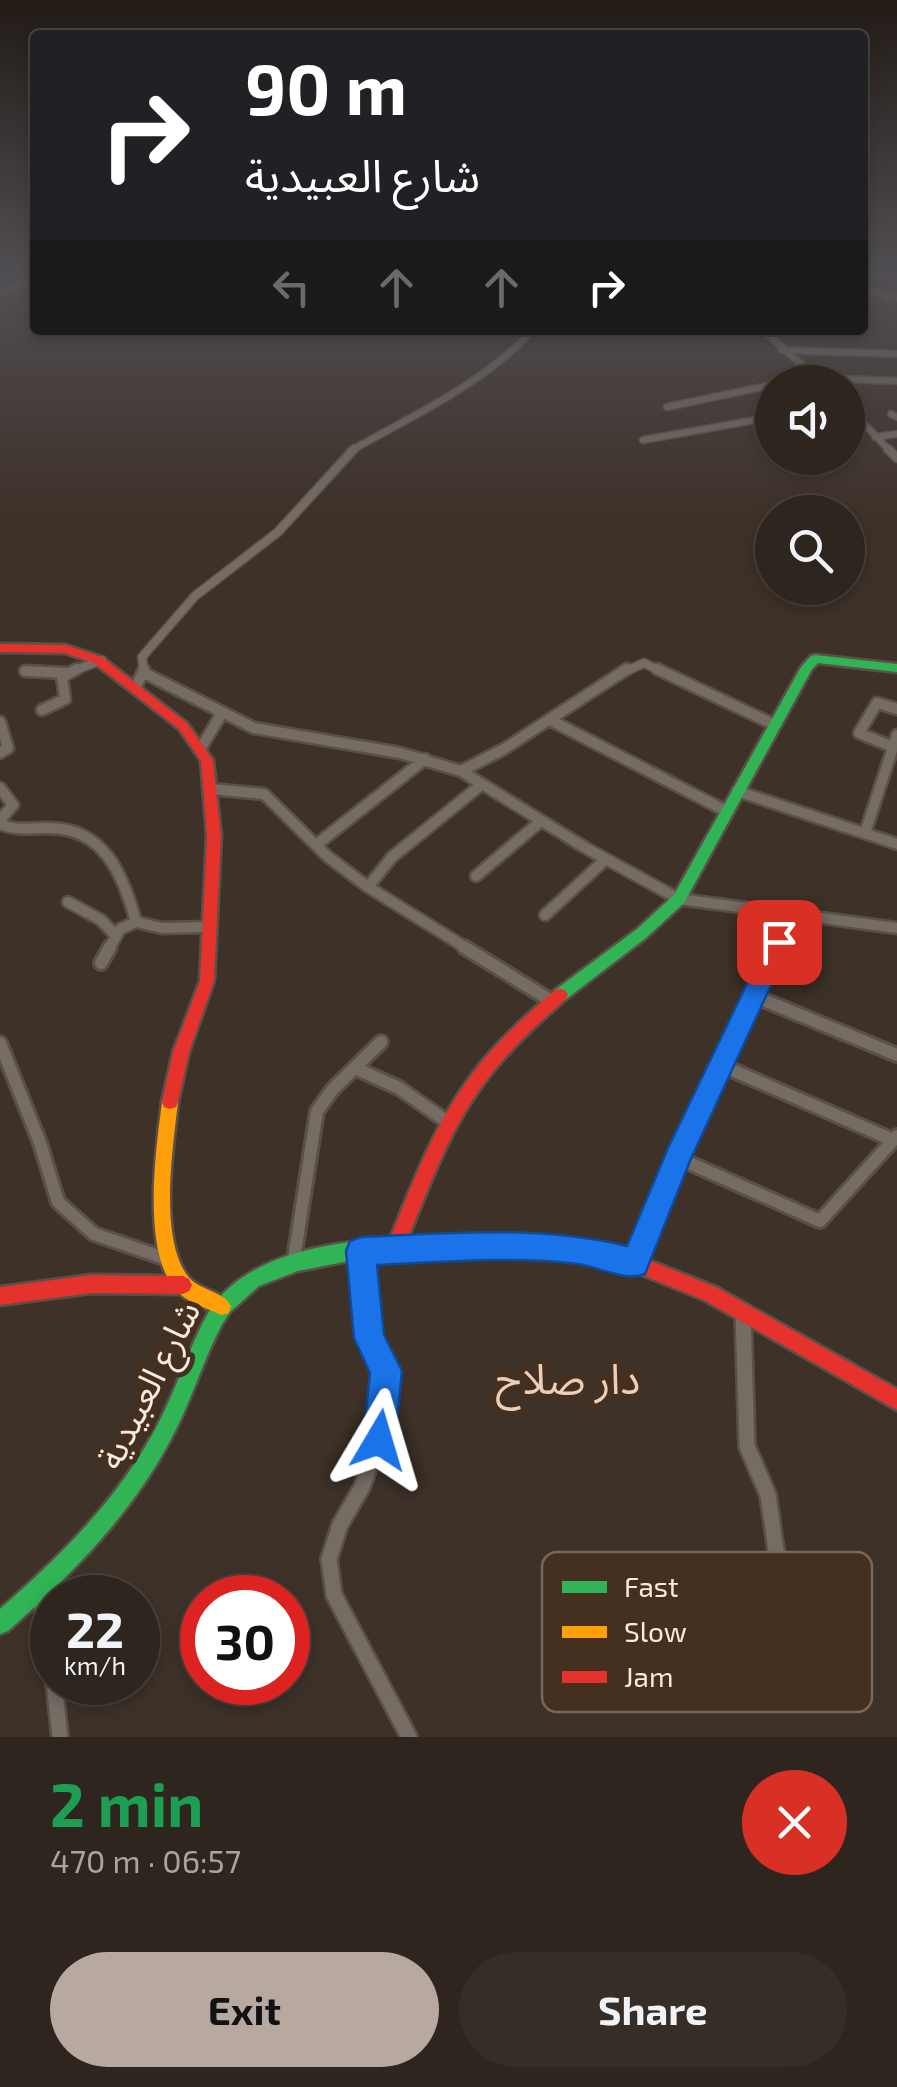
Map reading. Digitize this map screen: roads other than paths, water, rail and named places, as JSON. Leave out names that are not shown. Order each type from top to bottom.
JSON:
[{"type":"street","points":[[183,1285],[170,1260],[164,1221],[167,1140],[180,1054],[207,984],[211,788],[207,760],[200,748],[140,680],[142,657],[195,596],[278,532],[350,451],[482,376],[509,355]]},
{"type":"street","points":[[865,380],[897,381]]},
{"type":"street","points":[[667,407],[755,389]]},
{"type":"street","points":[[643,440],[755,420]]},
{"type":"street","points":[[865,427],[897,458]]},
{"type":"street","points":[[875,438],[897,434]]},
{"type":"street","points":[[0,648],[50,646],[91,653],[140,680],[278,735],[425,759],[461,770],[606,860],[679,899],[897,928]]},
{"type":"street","points":[[395,1249],[446,1121],[490,1061],[523,1025],[656,923],[679,899],[773,724],[815,659],[897,668]]},
{"type":"street","points":[[25,671],[66,673],[92,667],[102,660]]},
{"type":"street","points":[[461,770],[550,720],[634,665],[644,663],[773,724]]},
{"type":"street","points":[[42,710],[64,698],[62,678],[66,673]]},
{"type":"street","points":[[893,747],[859,733],[877,702],[897,709]]},
{"type":"street","points":[[200,748],[222,713]]},
{"type":"street","points":[[550,720],[726,811]]},
{"type":"street","points":[[0,722],[8,748],[0,753]]},
{"type":"street","points":[[865,834],[892,769],[897,735]]},
{"type":"street","points":[[316,846],[425,759]]},
{"type":"street","points":[[368,888],[392,858],[482,784]]},
{"type":"street","points":[[0,788],[13,805],[0,822],[26,831],[60,827],[97,840],[122,872],[136,922]]},
{"type":"street","points":[[211,788],[264,794],[316,846],[368,888],[553,1002]]},
{"type":"street","points":[[737,791],[897,844]]},
{"type":"street","points":[[476,876],[541,821]]},
{"type":"street","points":[[544,915],[606,860]]},
{"type":"street","points":[[68,902],[101,920],[116,936]]},
{"type":"street","points":[[634,1263],[678,1158],[792,915]]},
{"type":"street","points":[[101,963],[120,929],[136,922],[162,928],[209,927]]},
{"type":"street","points":[[754,996],[897,1055]]},
{"type":"street","points":[[292,1266],[317,1111],[381,1042]]},
{"type":"street","points":[[0,1043],[40,1142],[58,1202],[94,1234],[170,1260]]},
{"type":"street","points":[[678,1158],[820,1221],[895,1138],[723,1066]]},
{"type":"street","points":[[355,1068],[399,1088],[446,1121]]},
{"type":"street","name":"شارع العبيدية","points":[[55,1575],[98,1534],[152,1457],[222,1306],[240,1287],[292,1266],[361,1251],[497,1246],[563,1249],[634,1263],[702,1290],[897,1400]]},
{"type":"street","points":[[361,1251],[369,1338],[386,1371],[384,1407],[379,1440],[362,1487],[340,1525],[329,1559],[334,1595],[409,1737]]},
{"type":"street","points":[[0,1296],[66,1285],[149,1282],[183,1285],[222,1306]]},
{"type":"street","points":[[743,1313],[747,1446],[768,1495],[776,1552]]},
{"type":"street","name":"شارع العبيدية","points":[[0,1622],[30,1597]]},
{"type":"street","points":[[57,1705],[60,1737]]},
{"type":"district","name":"دار صلاح","points":[[568,1379]]}]
